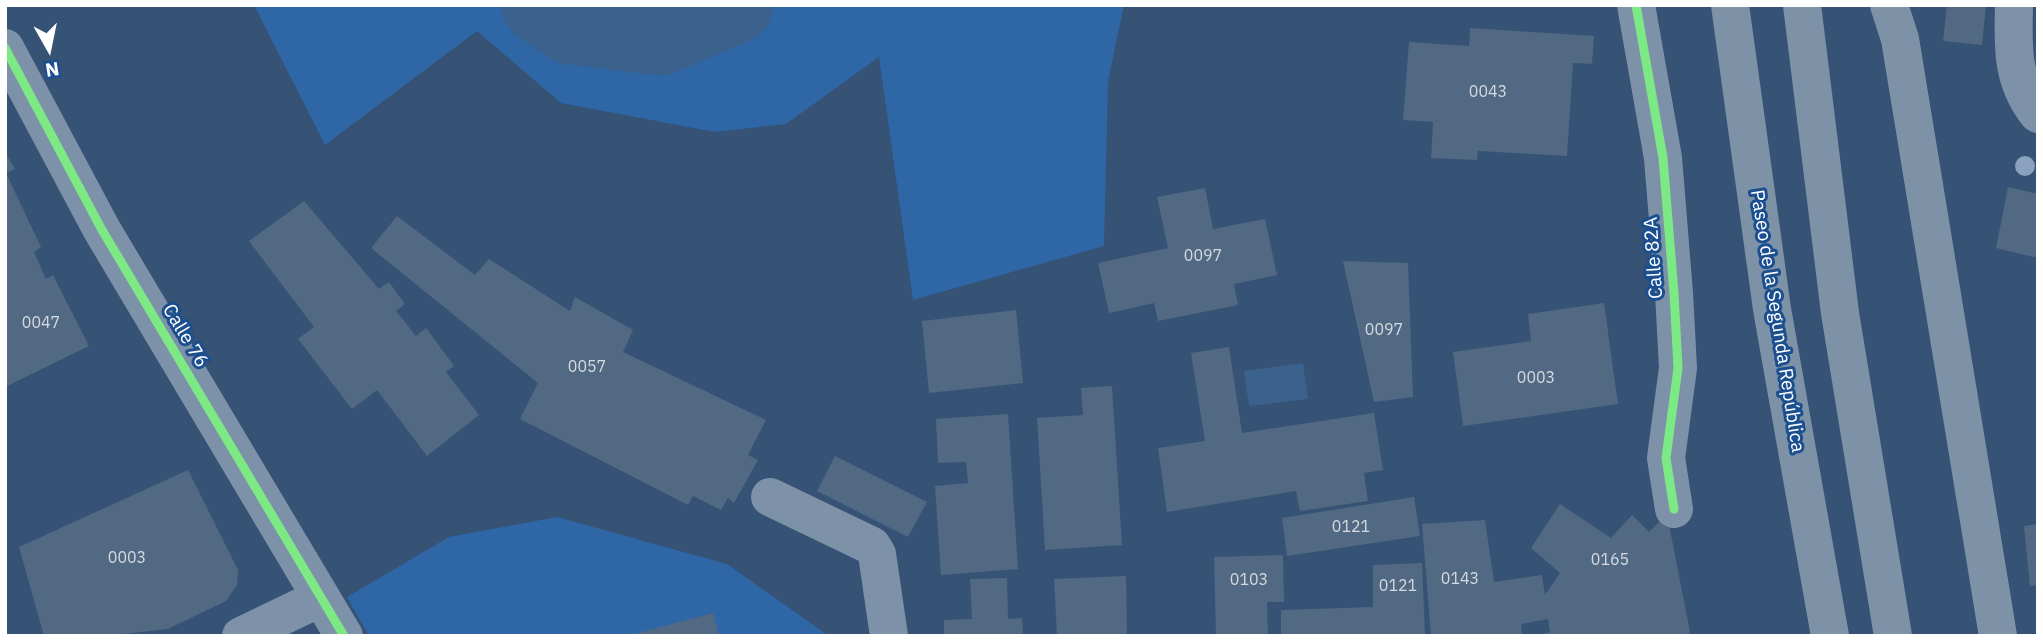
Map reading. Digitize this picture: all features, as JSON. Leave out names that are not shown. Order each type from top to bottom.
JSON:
[{"type":"highway","name":"Paseo de la Segunda República","points":[[1730,5],[1772,309],[1830,636]]},
{"type":"highway","points":[[1802,5],[1840,313],[1893,636]]},
{"type":"highway","points":[[1889,5],[1900,38],[1999,629]]},
{"type":"street","name":"Calle 82A","points":[[1636,5],[1663,158],[1674,293],[1678,368],[1666,458],[1674,509]]},
{"type":"street","points":[[2014,5],[2013,44],[2021,91],[2038,114]]},
{"type":"street","name":"Calle 76","points":[[5,48],[102,230],[344,636]]},
{"type":"street","points":[[770,497],[872,546],[877,554],[888,636]]},
{"type":"street","points":[[241,636],[320,598]]},
{"type":"shaded area","points":[[254,5],[1124,5],[1108,81],[1104,246],[913,300],[879,57],[786,124],[715,132],[561,103],[477,31],[325,145]]},
{"type":"shaded area","points":[[1303,363],[1308,399],[1249,406],[1244,371]]},
{"type":"shaded area","points":[[557,517],[727,564],[829,636],[369,636],[347,597],[449,537]]},
{"type":"building","points":[[1947,5],[1986,5],[1982,45],[1943,41]]},
{"type":"building","points":[[1470,28],[1594,36],[1592,64],[1573,63],[1567,156],[1478,151],[1477,160],[1431,158],[1433,122],[1403,120],[1409,42],[1469,46]]},
{"type":"building","points":[[5,152],[15,169],[6,173],[41,247],[34,252],[46,279],[53,275],[89,346],[5,387]]},
{"type":"building","points":[[2008,187],[2038,194],[2038,258],[1996,248]]},
{"type":"building","points":[[1205,188],[1213,229],[1265,219],[1277,275],[1234,284],[1238,305],[1158,321],[1154,303],[1109,313],[1098,263],[1168,248],[1157,197]]},
{"type":"building","points":[[304,201],[379,289],[389,282],[405,304],[396,311],[416,336],[426,328],[454,366],[446,372],[479,415],[427,456],[377,390],[352,409],[298,339],[314,327],[249,241]]},
{"type":"building","points":[[397,216],[475,275],[489,259],[570,311],[575,297],[633,330],[623,352],[766,420],[748,455],[758,460],[734,503],[728,498],[721,510],[693,496],[688,505],[520,419],[538,383],[371,248]]},
{"type":"building","points":[[1343,261],[1408,263],[1413,397],[1374,402]]},
{"type":"building","points":[[1604,303],[1618,404],[1463,426],[1453,352],[1531,341],[1528,314]]},
{"type":"building","points":[[1016,310],[1023,383],[929,393],[922,321]]},
{"type":"building","points":[[1229,347],[1242,433],[1374,413],[1383,470],[1364,473],[1368,501],[1300,511],[1296,491],[1167,512],[1158,448],[1205,441],[1191,353]]},
{"type":"building","points":[[1112,386],[1122,545],[1045,550],[1037,418],[1083,415],[1081,388]]},
{"type":"building","points":[[1008,414],[1018,569],[941,575],[935,486],[968,483],[966,462],[938,463],[936,419]]},
{"type":"building","points":[[835,456],[927,502],[908,537],[817,491]]},
{"type":"building","points":[[188,470],[238,570],[237,585],[226,601],[168,629],[106,636],[44,636],[19,547]]},
{"type":"building","points":[[1414,497],[1420,536],[1287,556],[1282,518]]},
{"type":"building","points":[[1560,504],[1611,538],[1632,515],[1649,532],[1667,514],[1690,632],[1687,636],[1535,636],[1550,632],[1548,619],[1521,624],[1522,636],[1431,636],[1422,524],[1485,520],[1494,582],[1542,575],[1545,595],[1560,573],[1531,548]]},
{"type":"building","points":[[2038,524],[2038,585],[2030,586],[2024,526]]},
{"type":"building","points":[[1283,555],[1284,602],[1267,602],[1268,636],[1216,636],[1214,557]]},
{"type":"building","points":[[1422,563],[1425,636],[1281,636],[1281,610],[1373,607],[1373,565]]},
{"type":"building","points":[[1126,576],[1127,636],[1057,636],[1054,579]]},
{"type":"building","points":[[1007,578],[1008,619],[1022,618],[1023,636],[944,636],[944,620],[972,619],[970,579]]},
{"type":"building","points":[[713,613],[719,636],[631,636],[631,635]]},
{"type":"waterway","points":[[540,5],[571,26],[660,37],[735,5]]},
{"type":"cycle path","points":[[1636,5],[1663,158],[1674,293],[1678,368],[1666,458],[1674,509]]},
{"type":"cycle path","points":[[5,48],[102,230],[344,636]]}]
